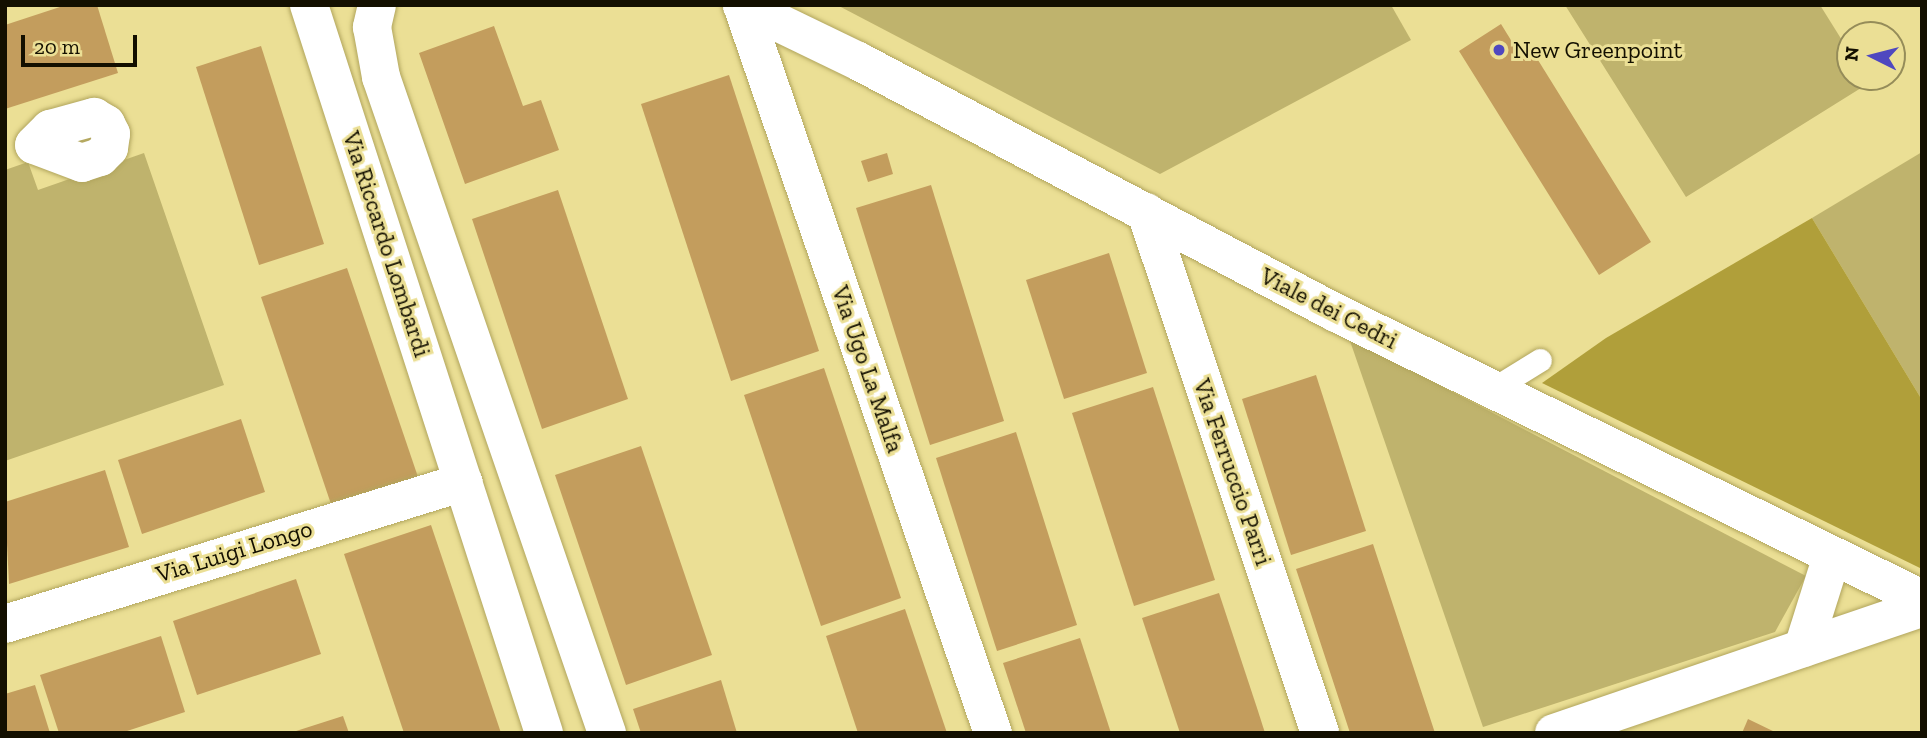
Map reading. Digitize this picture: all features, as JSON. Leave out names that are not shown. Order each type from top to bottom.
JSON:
[{"type":"street","name":"Via Riccardo Lombardi","points":[[309,5],[544,733]]},
{"type":"street","name":"Via Riccardo Lombardi","points":[[377,5],[372,27],[382,77],[607,733]]},
{"type":"street","name":"Viale dei Cedri","points":[[742,5],[1493,389],[1922,599]]},
{"type":"street","name":"Via Ugo La Malfa","points":[[742,5],[993,733]]},
{"type":"street","name":"Via Ferruccio Parri","points":[[1146,212],[1320,733]]},
{"type":"street","points":[[463,482],[515,466]]},
{"type":"street","name":"Via Luigi Longo","points":[[5,624],[463,482]]},
{"type":"street","points":[[1803,648],[1832,556]]},
{"type":"street","points":[[1554,733],[1922,608]]},
{"type":"lane","points":[[1493,389],[1540,360]]},
{"type":"shaded area","points":[[837,5],[1391,5],[1411,40],[1160,174]]},
{"type":"shaded area","points":[[1565,5],[1820,5],[1836,31],[1836,91],[1856,91],[1686,197]]},
{"type":"shaded area","points":[[1922,152],[1922,400],[1812,218]]},
{"type":"shaded area","points":[[144,153],[224,385],[5,461],[5,170],[28,162],[38,190]]},
{"type":"shaded area","points":[[1812,218],[1922,400],[1922,569],[1542,383],[1606,338]]},
{"type":"shaded area","points":[[1349,338],[1806,576],[1775,632],[1483,727]]},
{"type":"building","points":[[66,5],[97,5],[118,73],[5,109],[5,25]]},
{"type":"building","points":[[1501,24],[1522,58],[1533,52],[1651,242],[1599,275],[1459,51]]},
{"type":"building","points":[[494,26],[523,106],[541,100],[559,150],[465,184],[419,53]]},
{"type":"building","points":[[261,46],[324,244],[259,265],[196,67]]},
{"type":"building","points":[[729,75],[819,351],[731,381],[641,104]]},
{"type":"building","points":[[887,153],[893,174],[868,182],[861,161]]},
{"type":"building","points":[[931,185],[1004,421],[930,445],[856,208]]},
{"type":"building","points":[[558,190],[628,399],[542,429],[472,219]]},
{"type":"building","points":[[1109,253],[1147,373],[1064,399],[1026,280]]},
{"type":"building","points":[[347,268],[418,477],[332,507],[261,297]]},
{"type":"building","points":[[824,368],[901,598],[821,626],[744,395]]},
{"type":"building","points":[[1316,375],[1366,531],[1291,555],[1242,399]]},
{"type":"building","points":[[1153,387],[1215,580],[1134,606],[1072,413]]},
{"type":"building","points":[[241,419],[265,492],[142,534],[118,460]]},
{"type":"building","points":[[1016,432],[1077,625],[997,651],[936,458]]},
{"type":"building","points":[[641,446],[712,655],[626,685],[555,475]]},
{"type":"building","points":[[105,470],[129,547],[9,584],[5,502]]},
{"type":"building","points":[[431,525],[501,733],[404,733],[344,554]]},
{"type":"building","points":[[1373,544],[1435,733],[1350,733],[1296,569]]},
{"type":"building","points":[[296,579],[321,654],[197,695],[173,621]]},
{"type":"building","points":[[1219,593],[1265,733],[1180,733],[1142,618]]},
{"type":"building","points":[[905,609],[947,733],[858,733],[826,636]]},
{"type":"building","points":[[161,636],[185,712],[121,733],[59,733],[40,675]]},
{"type":"building","points":[[1080,638],[1111,733],[1026,733],[1003,663]]},
{"type":"building","points":[[721,680],[737,733],[641,733],[633,709]]},
{"type":"building","points":[[35,685],[50,733],[5,733],[5,694]]},
{"type":"building","points":[[343,716],[349,733],[293,733],[293,732]]},
{"type":"building","points":[[1748,719],[1777,733],[1742,733]]},
{"type":"place","name":"New Greenpoint","points":[[1499,50]]}]
